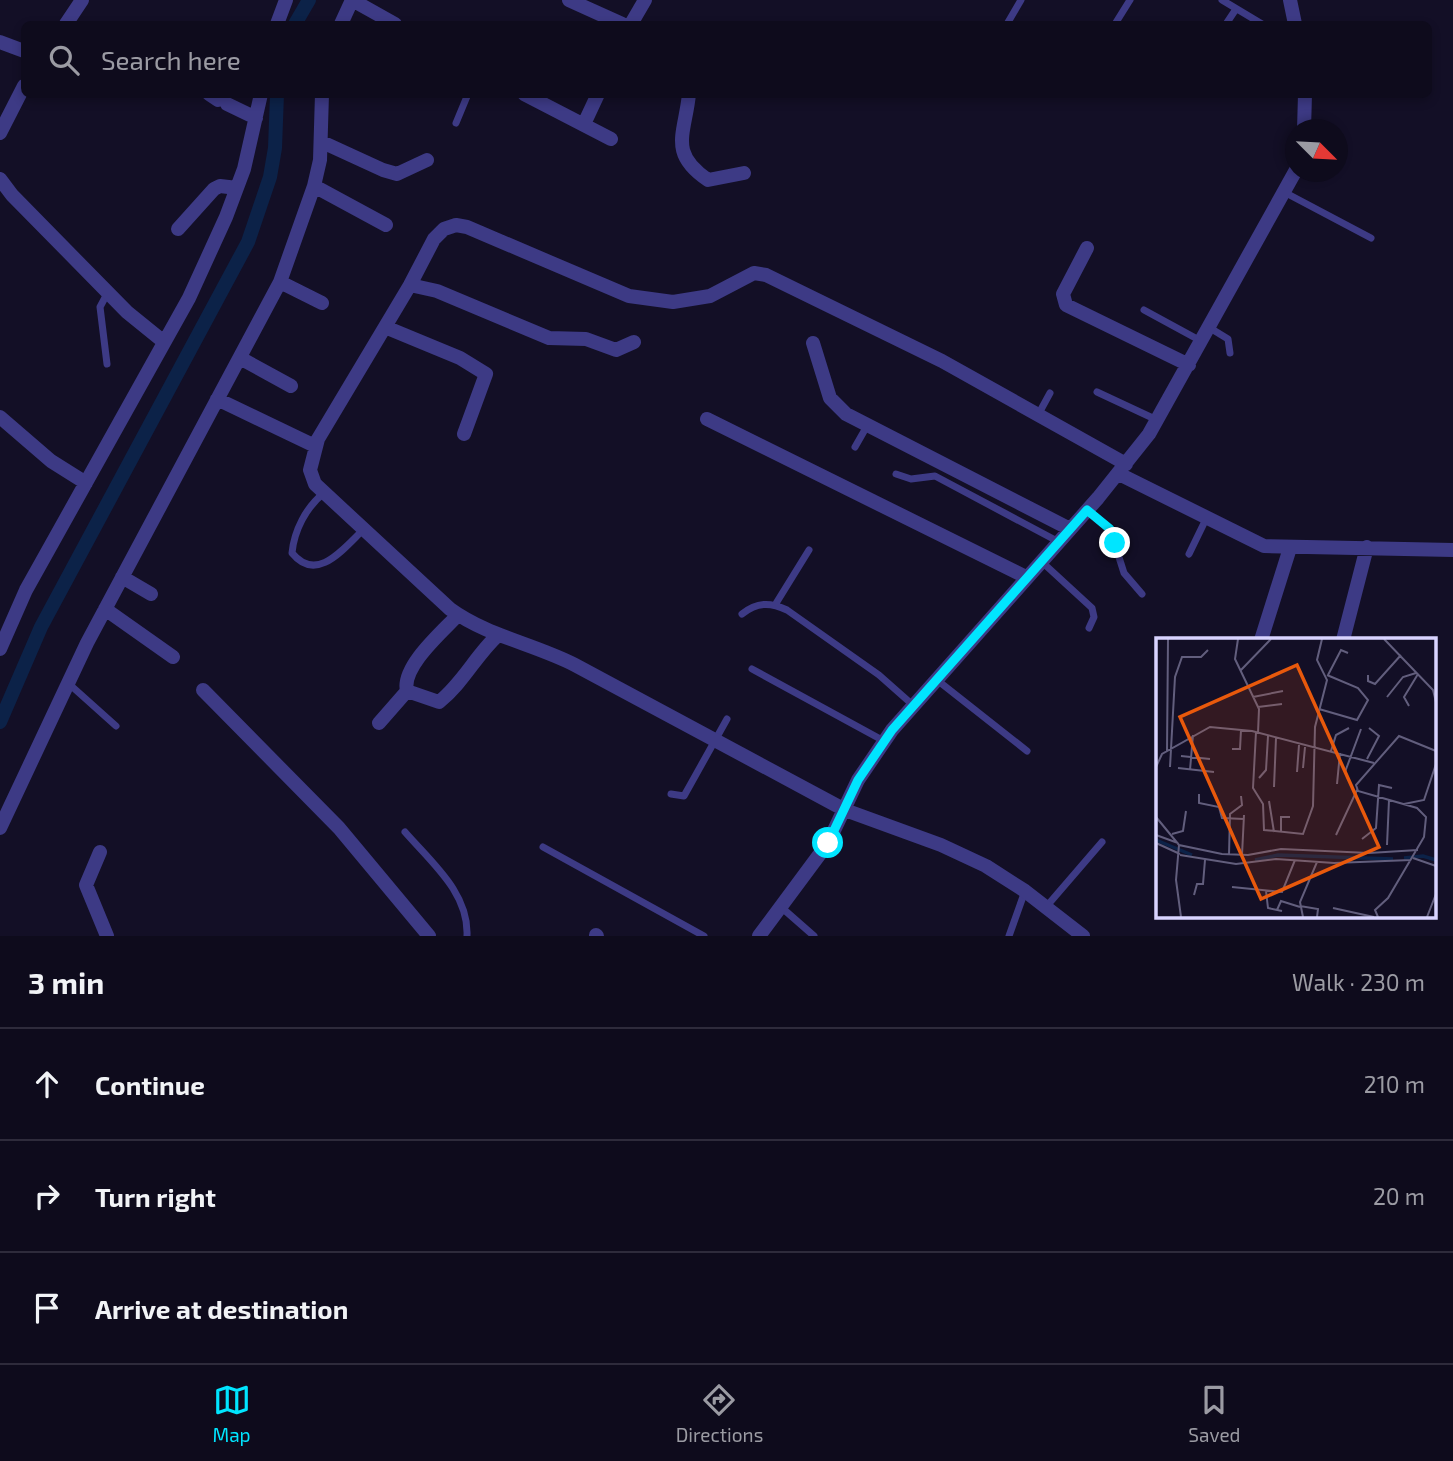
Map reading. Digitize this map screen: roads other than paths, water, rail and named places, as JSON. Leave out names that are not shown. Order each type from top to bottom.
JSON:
[{"type":"street","points":[[68,21],[82,0]]},
{"type":"street","points":[[278,21],[286,0]]},
{"type":"street","points":[[342,21],[352,0],[390,21]]},
{"type":"street","points":[[569,0],[615,21]]},
{"type":"street","points":[[633,21],[645,0]]},
{"type":"street","points":[[1290,0],[1294,21]]},
{"type":"street","points":[[0,42],[21,50]]},
{"type":"street","points":[[0,133],[21,92]]},
{"type":"street","points":[[0,649],[26,590],[189,298],[237,188],[260,98]]},
{"type":"street","points":[[0,828],[67,682],[280,282],[314,186],[322,142],[322,98]]},
{"type":"street","points":[[532,98],[611,139]]},
{"type":"street","points":[[584,124],[596,98]]},
{"type":"street","points":[[688,98],[681,138],[682,154],[692,169],[708,180],[744,173]]},
{"type":"street","points":[[1304,119],[1305,98]]},
{"type":"street","points":[[218,100],[256,118]]},
{"type":"street","points":[[322,142],[397,174],[427,160]]},
{"type":"street","points":[[0,178],[12,195],[108,292],[164,342]]},
{"type":"street","points":[[759,936],[828,843],[858,780],[884,741],[1123,469],[1158,420],[1289,182]]},
{"type":"street","points":[[178,229],[214,189],[220,186],[237,188]]},
{"type":"street","points":[[314,186],[386,225]]},
{"type":"street","points":[[1083,936],[1025,891],[986,866],[941,845],[845,810],[545,650],[498,635],[458,615],[315,484],[310,470],[315,446],[386,327],[434,239],[444,229],[456,225],[467,227],[629,296],[673,302],[710,296],[754,272],[766,275],[934,357],[1038,415],[1206,519],[1255,544],[1290,548],[1453,550]]},
{"type":"street","points":[[1087,248],[1063,294],[1066,305],[1189,365]]},
{"type":"street","points":[[280,282],[322,303]]},
{"type":"street","points":[[410,285],[437,291],[549,338],[586,339],[616,350],[634,342]]},
{"type":"street","points":[[386,327],[460,358],[486,374],[464,434]]},
{"type":"street","points":[[813,342],[830,398],[846,414],[1070,529]]},
{"type":"street","points":[[240,358],[291,386]]},
{"type":"street","points":[[217,399],[315,446]]},
{"type":"street","points":[[0,417],[51,461],[86,483]]},
{"type":"street","points":[[707,419],[1026,577]]},
{"type":"street","points":[[1344,638],[1367,547]]},
{"type":"street","points":[[1262,638],[1290,548]]},
{"type":"street","points":[[122,577],[151,594]]},
{"type":"street","points":[[105,609],[173,657]]},
{"type":"street","points":[[407,691],[405,682],[409,670],[458,615]]},
{"type":"street","points":[[407,691],[439,702],[451,692],[480,652],[498,635]]},
{"type":"street","points":[[203,690],[339,828],[429,936]]},
{"type":"street","points":[[379,723],[407,691]]},
{"type":"street","points":[[100,852],[86,885],[107,936]]},
{"type":"lane","points":[[1009,21],[1021,0]]},
{"type":"lane","points":[[1117,21],[1130,0]]},
{"type":"lane","points":[[1222,0],[1257,21]]},
{"type":"lane","points":[[1228,21],[1236,9]]},
{"type":"lane","points":[[456,122],[466,98]]},
{"type":"lane","points":[[1284,192],[1371,238]]},
{"type":"lane","points":[[107,364],[100,307],[108,292]]},
{"type":"lane","points":[[1144,310],[1202,342]]},
{"type":"lane","points":[[1210,328],[1228,339],[1230,353]]},
{"type":"lane","points":[[1097,392],[1158,420]]},
{"type":"lane","points":[[1038,415],[1050,393]]},
{"type":"lane","points":[[855,446],[867,425]]},
{"type":"lane","points":[[896,474],[911,479],[935,475],[1059,542]]},
{"type":"lane","points":[[325,493],[306,513],[293,541],[292,553],[297,559],[306,565],[325,564],[364,529]]},
{"type":"lane","points":[[1087,510],[1110,529],[1124,573],[1142,594]]},
{"type":"lane","points":[[1189,554],[1206,519]]},
{"type":"lane","points":[[775,605],[809,550]]},
{"type":"lane","points":[[1041,562],[1092,608],[1094,617],[1089,628]]},
{"type":"lane","points":[[742,614],[758,604],[775,605],[787,610],[879,675],[914,706]]},
{"type":"lane","points":[[752,669],[884,741]]},
{"type":"lane","points":[[936,679],[1027,751]]},
{"type":"lane","points":[[67,682],[116,726]]},
{"type":"lane","points":[[670,794],[684,796],[727,719]]},
{"type":"lane","points":[[405,832],[461,900],[468,916],[467,936]]},
{"type":"lane","points":[[1046,907],[1102,842]]},
{"type":"lane","points":[[543,847],[704,936]]},
{"type":"lane","points":[[1009,936],[1025,891]]},
{"type":"lane","points":[[781,907],[814,936]]},
{"type":"waterway","points":[[297,21],[309,0]]},
{"type":"waterway","points":[[0,722],[41,627],[248,242],[270,177],[275,148],[277,98]]}]
